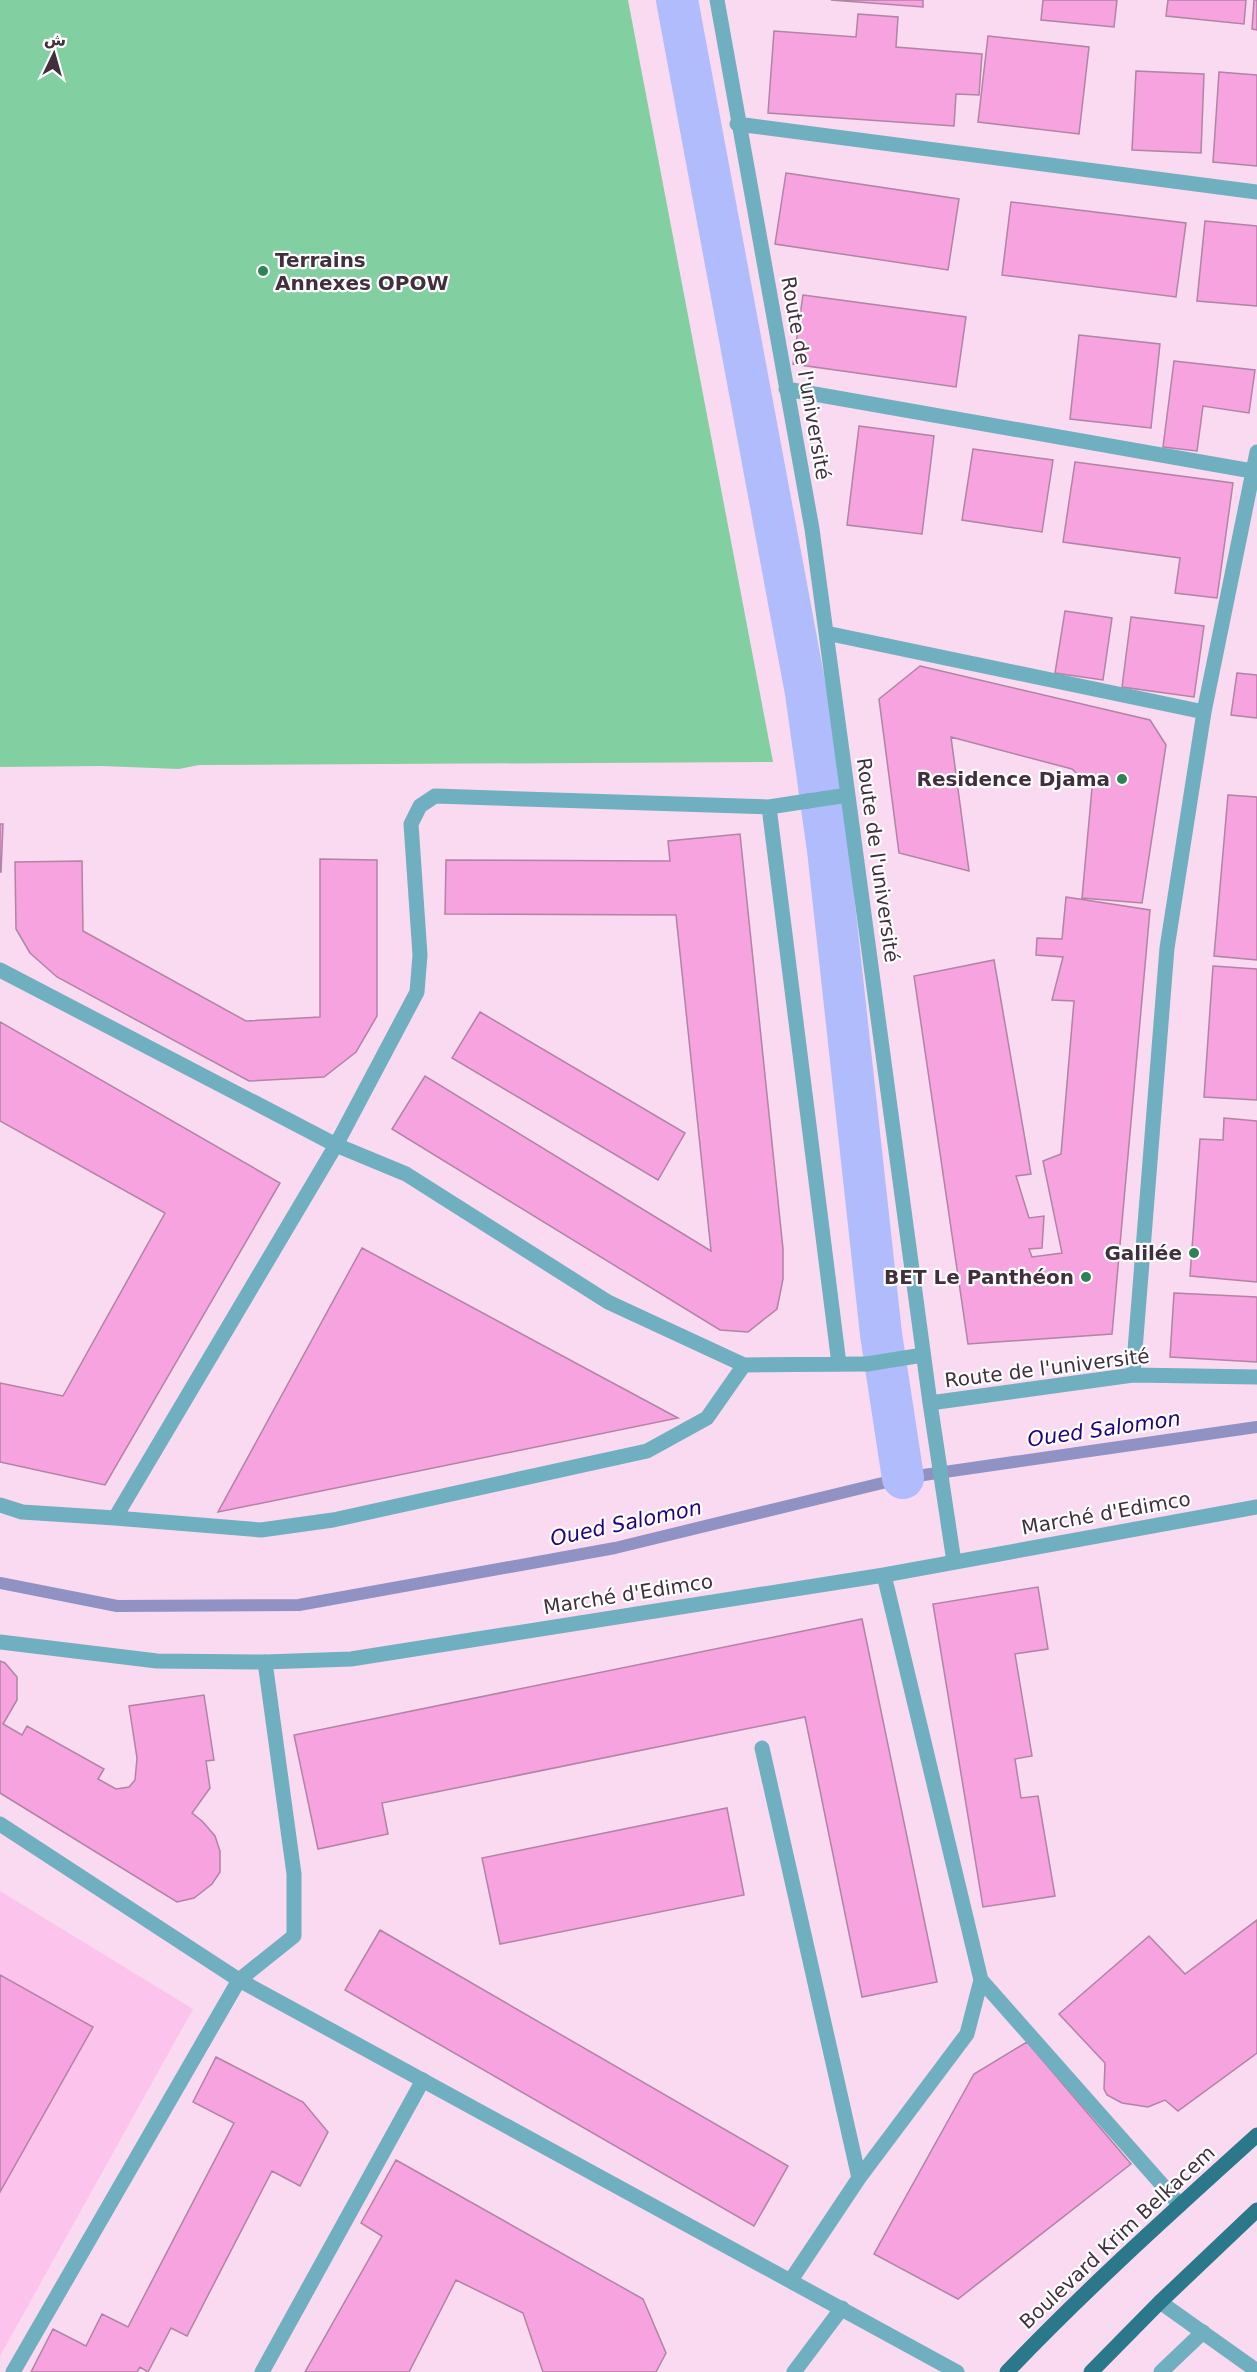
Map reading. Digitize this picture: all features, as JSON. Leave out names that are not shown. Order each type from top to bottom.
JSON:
[{"type":"main road","name":"Boulevard Krim Belkacem","points":[[1007,2372],[1037,2340],[1257,2135]]},
{"type":"main road","points":[[1091,2372],[1160,2302],[1256,2212]]},
{"type":"street","name":"Route de l'université","points":[[717,0],[737,124],[812,529],[919,1356],[930,1403],[1133,1375],[1257,1377]]},
{"type":"street","points":[[737,124],[1257,192]]},
{"type":"street","points":[[786,389],[1252,471]]},
{"type":"street","points":[[1133,1375],[1167,948],[1204,712],[1257,452]]},
{"type":"street","points":[[826,633],[1204,712]]},
{"type":"street","points":[[115,1518],[336,1145],[417,992],[420,955],[411,824],[420,806],[435,796],[769,807],[848,795]]},
{"type":"street","points":[[769,807],[838,1364]]},
{"type":"street","points":[[0,970],[336,1145],[406,1174],[608,1302],[744,1365],[867,1364],[919,1356]]},
{"type":"street","points":[[0,1505],[22,1512],[261,1530],[333,1520],[647,1451],[707,1418],[744,1365]]},
{"type":"street","points":[[930,1403],[954,1562]]},
{"type":"street","name":"Marché d'Edimco","points":[[0,1642],[157,1661],[265,1662],[351,1659],[884,1575],[1257,1507]]},
{"type":"street","points":[[791,2280],[859,2178],[967,2034],[981,1980],[884,1575]]},
{"type":"street","points":[[13,2372],[239,1980],[294,1936],[294,1874],[265,1662]]},
{"type":"street","points":[[762,1748],[859,2178]]},
{"type":"street","points":[[0,1824],[239,1980],[957,2372]]},
{"type":"street","points":[[981,1980],[1180,2205]]},
{"type":"street","points":[[262,2372],[423,2080]]},
{"type":"street","points":[[1160,2302],[1257,2371]]},
{"type":"street","points":[[794,2372],[842,2308]]},
{"type":"street","points":[[1161,2372],[1203,2332]]},
{"type":"shaded area","points":[[0,1891],[193,2009],[0,2356]]},
{"type":"green space","points":[[0,0],[628,0],[773,762],[199,765],[179,769],[102,766],[0,767]]},
{"type":"building","points":[[831,0],[923,0],[923,7]]},
{"type":"building","points":[[1043,0],[1117,0],[1114,27],[1041,20]]},
{"type":"building","points":[[1168,0],[1246,0],[1244,24],[1166,16]]},
{"type":"building","points":[[1254,0],[1257,0],[1257,30],[1252,29]]},
{"type":"building","points":[[858,14],[898,17],[896,47],[982,54],[979,95],[956,94],[954,126],[768,113],[774,31],[856,37]]},
{"type":"building","points":[[988,36],[1089,47],[1079,134],[978,122]]},
{"type":"building","points":[[1136,71],[1204,74],[1201,153],[1132,150]]},
{"type":"building","points":[[1219,72],[1257,75],[1257,166],[1213,162]]},
{"type":"building","points":[[786,173],[959,199],[948,270],[775,244]]},
{"type":"building","points":[[1011,202],[1186,223],[1176,297],[1002,275]]},
{"type":"building","points":[[1205,221],[1257,226],[1257,306],[1197,301]]},
{"type":"building","points":[[803,295],[966,317],[956,387],[793,364]]},
{"type":"building","points":[[1079,335],[1160,344],[1151,428],[1070,419]]},
{"type":"building","points":[[1174,361],[1255,370],[1249,413],[1203,406],[1197,451],[1163,447]]},
{"type":"building","points":[[859,426],[934,436],[922,534],[847,525]]},
{"type":"building","points":[[973,449],[1053,460],[1042,532],[962,520]]},
{"type":"building","points":[[1075,462],[1233,483],[1217,598],[1175,593],[1180,558],[1063,542]]},
{"type":"building","points":[[1065,611],[1112,618],[1103,680],[1055,673]]},
{"type":"building","points":[[1131,617],[1204,626],[1194,697],[1122,687]]},
{"type":"building","name":"Residence Djama","points":[[920,666],[1150,720],[1166,745],[1142,903],[1082,898],[1092,788],[1072,769],[951,737],[969,871],[899,853],[879,699]]},
{"type":"building","points":[[1237,673],[1257,675],[1257,718],[1231,715]]},
{"type":"building","points":[[1228,795],[1257,797],[1257,960],[1214,956]]},
{"type":"building","points":[[0,824],[3,824],[1,872],[0,872]]},
{"type":"building","points":[[740,834],[783,1249],[783,1279],[777,1309],[748,1332],[720,1330],[392,1129],[425,1076],[711,1251],[676,915],[445,914],[446,860],[670,861],[668,841]]},
{"type":"building","points":[[320,859],[377,860],[377,1016],[356,1052],[324,1077],[249,1081],[57,977],[30,953],[16,929],[15,862],[82,861],[83,931],[246,1021],[320,1017]]},
{"type":"building","points":[[1066,897],[1150,910],[1112,1334],[968,1344],[914,976],[994,960],[1031,1174],[1016,1176],[1029,1218],[1044,1216],[1042,1248],[1029,1249],[1032,1257],[1062,1253],[1043,1161],[1061,1154],[1074,1001],[1052,1000],[1063,957],[1036,955],[1037,938],[1062,939]]},
{"type":"building","points":[[1213,966],[1257,969],[1257,1100],[1204,1097]]},
{"type":"building","points":[[480,1012],[685,1133],[658,1180],[452,1058]]},
{"type":"building","points":[[0,1022],[280,1183],[105,1485],[0,1462],[0,1383],[63,1396],[165,1213],[0,1121]]},
{"type":"building","points":[[1224,1118],[1257,1121],[1257,1282],[1190,1276],[1200,1139],[1223,1140]]},
{"type":"building","points":[[362,1248],[678,1418],[218,1512]]},
{"type":"building","points":[[1174,1293],[1257,1297],[1257,1362],[1170,1357]]},
{"type":"building","points":[[1038,1587],[1048,1649],[1015,1654],[1032,1756],[1015,1759],[1021,1798],[1038,1796],[1055,1896],[983,1907],[933,1604]]},
{"type":"building","points":[[862,1619],[937,1982],[862,1997],[805,1717],[382,1803],[388,1834],[318,1849],[294,1735]]},
{"type":"building","points":[[0,1661],[5,1663],[17,1677],[17,1700],[3,1724],[22,1735],[27,1726],[104,1769],[98,1779],[116,1789],[129,1787],[135,1780],[137,1758],[129,1706],[204,1695],[214,1760],[206,1761],[210,1788],[192,1813],[215,1836],[220,1851],[220,1872],[212,1884],[194,1898],[177,1902],[0,1793]]},
{"type":"building","points":[[727,1808],[744,1895],[500,1944],[482,1858]]},
{"type":"building","points":[[1257,1920],[1257,2053],[1178,2111],[1165,2100],[1148,2107],[1122,2103],[1107,2095],[1104,2089],[1105,2063],[1059,2014],[1149,1936],[1185,1974]]},
{"type":"building","points":[[380,1930],[788,2166],[754,2226],[345,1990]]},
{"type":"building","points":[[0,1975],[93,2027],[0,2192]]},
{"type":"building","points":[[1027,2042],[1131,2164],[958,2299],[874,2254],[974,2074]]},
{"type":"building","points":[[216,2057],[303,2102],[328,2132],[300,2186],[272,2171],[187,2336],[171,2328],[148,2372],[140,2367],[137,2372],[31,2372],[53,2329],[86,2346],[102,2314],[128,2327],[234,2123],[193,2102]]},
{"type":"building","points":[[396,2160],[643,2299],[666,2353],[656,2372],[543,2372],[523,2313],[456,2280],[409,2372],[305,2372],[382,2236],[361,2223]]},
{"type":"waterway","points":[[677,0],[806,693],[828,850],[881,1334],[903,1478]]},
{"type":"waterway","name":"Oued Salomon","points":[[0,1583],[117,1606],[299,1605],[615,1548],[903,1478],[1257,1427]]},
{"type":"place","name":"Terrains Annexes OPOW","points":[[263,271]]},
{"type":"place","name":"Residence Djama","points":[[1122,779]]},
{"type":"place","name":"Galilée","points":[[1194,1253]]},
{"type":"place","name":"BET Le Panthéon","points":[[1086,1277]]}]
